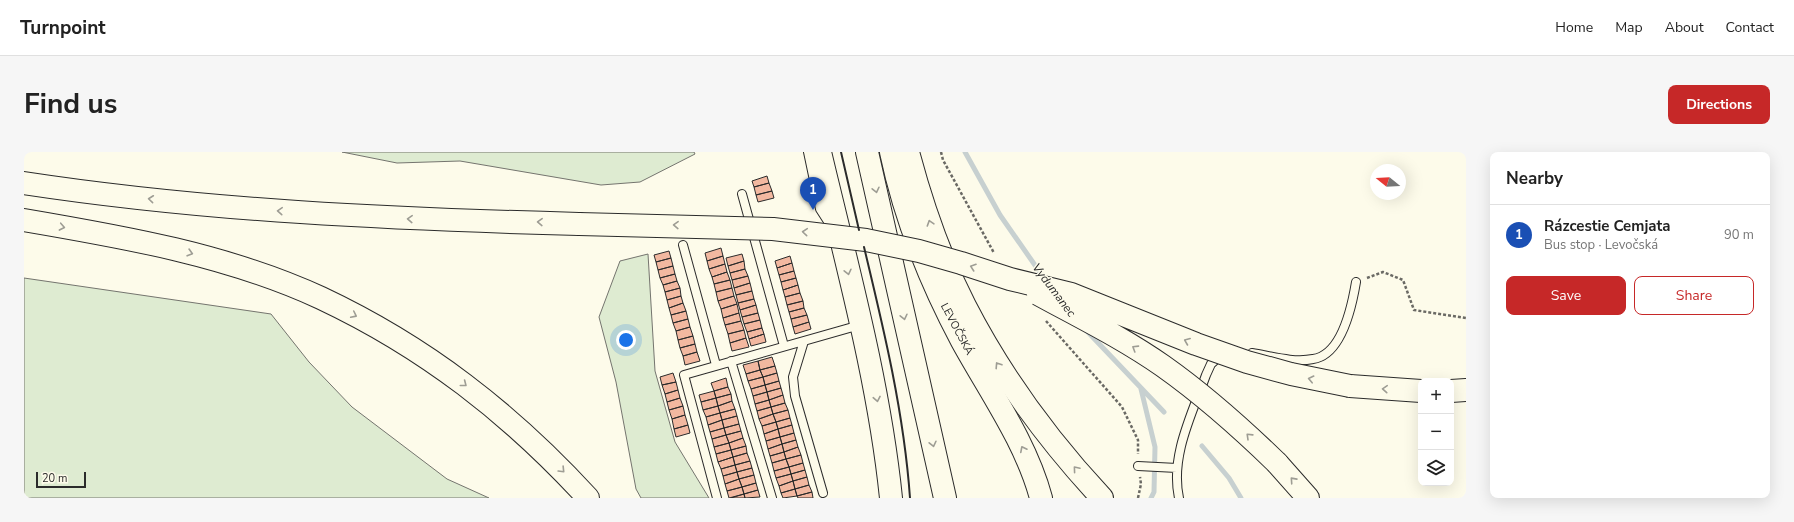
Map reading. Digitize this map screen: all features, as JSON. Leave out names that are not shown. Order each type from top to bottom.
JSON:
[{"type":"main road","points":[[820,152],[860,325],[882,429],[891,498]]},
{"type":"main road","points":[[867,152],[945,498]]},
{"type":"main road","name":"LEVOČSKÁ","points":[[891,152],[912,230],[936,289],[962,340],[1020,444],[1041,492]]},
{"type":"main road","points":[[908,152],[935,239],[964,305],[992,355],[1046,432],[1102,498]]},
{"type":"main road","points":[[24,183],[147,199],[347,216],[579,224],[728,227],[823,234],[866,240],[918,251],[962,263],[1010,279],[1071,294],[1196,344],[1247,362],[1292,374],[1350,386],[1418,390]]},
{"type":"main road","points":[[24,220],[113,236],[177,250],[237,266],[320,297],[369,322],[414,348],[450,372],[490,403],[531,439],[588,498]]},
{"type":"main road","points":[[1010,279],[1090,321],[1162,365],[1201,394],[1237,424],[1277,463],[1308,498]]},
{"type":"main road","points":[[1454,391],[1466,390]]},
{"type":"lane","points":[[808,152],[820,209],[841,241]]},
{"type":"lane","points":[[742,194],[784,346]]},
{"type":"lane","points":[[682,246],[716,365]]},
{"type":"lane","points":[[1179,498],[1176,468],[1181,449],[1206,375],[1217,357],[1227,353],[1236,352],[1302,360],[1315,359],[1330,350],[1341,335],[1353,301],[1356,282]]},
{"type":"lane","points":[[717,498],[684,375],[860,325]]},
{"type":"lane","points":[[804,341],[792,377],[795,396],[822,493]]},
{"type":"lane","points":[[731,361],[772,498]]},
{"type":"lane","points":[[1142,466],[1176,468]]},
{"type":"path","points":[[1356,282],[1383,272],[1403,280],[1414,310],[1466,318]]},
{"type":"green space","points":[[342,152],[694,152],[695,154],[640,182],[601,185],[460,161],[397,163]]},
{"type":"green space","points":[[648,254],[655,371],[675,442],[709,498],[641,498],[636,489],[616,382],[599,317],[620,261]]},
{"type":"green space","points":[[24,278],[271,314],[309,362],[352,407],[447,479],[489,498],[24,498]]},
{"type":"building","points":[[767,176],[769,183],[754,187],[752,181]]},
{"type":"building","points":[[769,183],[772,191],[756,195],[754,187]]},
{"type":"building","points":[[772,191],[774,198],[758,202],[756,195]]},
{"type":"building","points":[[721,248],[723,256],[707,261],[705,253]]},
{"type":"building","points":[[669,251],[671,258],[656,262],[654,255]]},
{"type":"building","points":[[742,254],[744,261],[728,266],[726,258]]},
{"type":"building","points":[[723,256],[725,264],[709,269],[707,261]]},
{"type":"building","points":[[790,256],[792,263],[777,268],[775,261]]},
{"type":"building","points":[[671,258],[673,266],[658,270],[656,262]]},
{"type":"building","points":[[744,261],[745,269],[730,273],[728,266]]},
{"type":"building","points":[[792,263],[794,271],[779,275],[777,268]]},
{"type":"building","points":[[725,264],[727,272],[712,277],[709,269]]},
{"type":"building","points":[[673,266],[675,274],[660,278],[658,270]]},
{"type":"building","points":[[745,269],[748,276],[732,280],[730,273]]},
{"type":"building","points":[[794,271],[796,278],[781,282],[779,275]]},
{"type":"building","points":[[727,272],[730,280],[714,284],[712,277]]},
{"type":"building","points":[[675,274],[677,281],[663,285],[660,278]]},
{"type":"building","points":[[748,276],[750,283],[734,288],[732,280]]},
{"type":"building","points":[[796,278],[798,285],[783,290],[781,282]]},
{"type":"building","points":[[730,280],[732,288],[716,292],[714,284]]},
{"type":"building","points":[[677,281],[680,288],[665,292],[663,285]]},
{"type":"building","points":[[750,283],[752,291],[736,295],[734,288]]},
{"type":"building","points":[[798,285],[800,293],[785,297],[783,290]]},
{"type":"building","points":[[680,288],[681,296],[667,300],[665,292]]},
{"type":"building","points":[[732,288],[734,296],[718,301],[716,292]]},
{"type":"building","points":[[752,291],[754,299],[738,303],[736,295]]},
{"type":"building","points":[[800,293],[803,301],[787,305],[785,297]]},
{"type":"building","points":[[681,296],[683,303],[669,308],[667,300]]},
{"type":"building","points":[[734,296],[737,304],[721,309],[718,301]]},
{"type":"building","points":[[754,299],[756,305],[740,310],[738,303]]},
{"type":"building","points":[[803,301],[804,308],[789,312],[787,305]]},
{"type":"building","points":[[683,303],[686,311],[671,315],[669,308]]},
{"type":"building","points":[[737,304],[739,313],[723,318],[721,309]]},
{"type":"building","points":[[756,305],[758,313],[742,317],[740,310]]},
{"type":"building","points":[[804,308],[807,315],[791,319],[789,312]]},
{"type":"building","points":[[686,311],[688,319],[673,323],[671,315]]},
{"type":"building","points":[[739,313],[741,321],[725,325],[723,318]]},
{"type":"building","points":[[758,313],[760,320],[744,324],[742,317]]},
{"type":"building","points":[[807,315],[809,322],[793,327],[791,319]]},
{"type":"building","points":[[688,319],[690,327],[676,331],[673,323]]},
{"type":"building","points":[[760,320],[762,328],[747,332],[744,324]]},
{"type":"building","points":[[741,321],[744,330],[728,334],[725,325]]},
{"type":"building","points":[[809,322],[811,329],[795,334],[793,327]]},
{"type":"building","points":[[690,327],[693,336],[678,340],[676,331]]},
{"type":"building","points":[[762,328],[764,334],[749,339],[747,332]]},
{"type":"building","points":[[744,330],[746,338],[730,343],[728,334]]},
{"type":"building","points":[[764,334],[766,342],[751,346],[749,339]]},
{"type":"building","points":[[693,336],[695,344],[680,348],[678,340]]},
{"type":"building","points":[[746,338],[749,347],[732,351],[730,343]]},
{"type":"building","points":[[695,344],[697,352],[683,356],[680,348]]},
{"type":"building","points":[[697,352],[700,361],[685,365],[683,356]]},
{"type":"building","points":[[772,357],[775,366],[760,370],[758,361]]},
{"type":"building","points":[[758,361],[760,370],[746,374],[743,365]]},
{"type":"building","points":[[775,366],[777,373],[763,377],[760,370]]},
{"type":"building","points":[[760,370],[763,377],[748,381],[746,374]]},
{"type":"building","points":[[673,373],[676,382],[662,385],[660,377]]},
{"type":"building","points":[[777,373],[779,381],[765,385],[763,377]]},
{"type":"building","points":[[763,377],[765,385],[751,389],[748,381]]},
{"type":"building","points":[[726,378],[728,387],[714,391],[711,383]]},
{"type":"building","points":[[779,381],[781,388],[767,392],[765,385]]},
{"type":"building","points":[[676,382],[678,390],[665,394],[662,385]]},
{"type":"building","points":[[765,385],[767,392],[753,396],[751,389]]},
{"type":"building","points":[[728,387],[731,394],[716,398],[714,391]]},
{"type":"building","points":[[781,388],[783,395],[769,400],[767,392]]},
{"type":"building","points":[[678,390],[680,398],[667,402],[665,394]]},
{"type":"building","points":[[714,391],[716,398],[701,402],[699,395]]},
{"type":"building","points":[[767,392],[769,400],[755,404],[753,396]]},
{"type":"building","points":[[731,394],[732,401],[718,406],[716,398]]},
{"type":"building","points":[[783,395],[785,403],[771,407],[769,400]]},
{"type":"building","points":[[680,398],[683,406],[669,410],[667,402]]},
{"type":"building","points":[[716,398],[718,406],[703,410],[701,402]]},
{"type":"building","points":[[769,400],[771,407],[757,411],[755,404]]},
{"type":"building","points":[[732,401],[735,409],[720,413],[718,406]]},
{"type":"building","points":[[785,403],[788,410],[773,414],[771,407]]},
{"type":"building","points":[[683,406],[685,415],[672,419],[669,410]]},
{"type":"building","points":[[718,406],[720,413],[706,417],[703,410]]},
{"type":"building","points":[[771,407],[773,414],[759,419],[757,411]]},
{"type":"building","points":[[735,409],[737,416],[722,420],[720,413]]},
{"type":"building","points":[[788,410],[790,418],[776,422],[773,414]]},
{"type":"building","points":[[720,413],[722,420],[708,425],[706,417]]},
{"type":"building","points":[[773,414],[776,422],[762,426],[759,419]]},
{"type":"building","points":[[685,415],[688,425],[674,429],[672,419]]},
{"type":"building","points":[[737,416],[739,424],[724,428],[722,420]]},
{"type":"building","points":[[790,418],[792,425],[778,429],[776,422]]},
{"type":"building","points":[[722,420],[724,428],[710,432],[708,425]]},
{"type":"building","points":[[776,422],[778,429],[764,434],[762,426]]},
{"type":"building","points":[[739,424],[741,431],[726,435],[724,428]]},
{"type":"building","points":[[688,425],[690,433],[676,437],[674,429]]},
{"type":"building","points":[[792,425],[794,433],[780,437],[778,429]]},
{"type":"building","points":[[724,428],[726,435],[712,439],[710,432]]},
{"type":"building","points":[[778,429],[780,437],[766,441],[764,434]]},
{"type":"building","points":[[741,431],[743,438],[729,443],[726,435]]},
{"type":"building","points":[[794,433],[796,440],[782,444],[780,437]]},
{"type":"building","points":[[726,435],[729,443],[714,447],[712,439]]},
{"type":"building","points":[[780,437],[782,444],[768,449],[766,441]]},
{"type":"building","points":[[743,438],[746,446],[731,450],[729,443]]},
{"type":"building","points":[[796,440],[798,447],[784,452],[782,444]]},
{"type":"building","points":[[729,443],[731,450],[716,454],[714,447]]},
{"type":"building","points":[[782,444],[784,452],[770,456],[768,449]]},
{"type":"building","points":[[746,446],[747,453],[733,457],[731,450]]},
{"type":"building","points":[[798,447],[801,455],[786,459],[784,452]]},
{"type":"building","points":[[731,450],[733,457],[718,462],[716,454]]},
{"type":"building","points":[[784,452],[786,459],[772,463],[770,456]]},
{"type":"building","points":[[747,453],[750,461],[735,465],[733,457]]},
{"type":"building","points":[[801,455],[803,463],[789,467],[786,459]]},
{"type":"building","points":[[733,457],[735,465],[721,469],[718,462]]},
{"type":"building","points":[[786,459],[789,467],[774,471],[772,463]]},
{"type":"building","points":[[750,461],[752,468],[737,472],[735,465]]},
{"type":"building","points":[[803,463],[805,470],[791,474],[789,467]]},
{"type":"building","points":[[735,465],[737,472],[723,476],[721,469]]},
{"type":"building","points":[[789,467],[791,474],[776,478],[774,471]]},
{"type":"building","points":[[752,468],[754,475],[739,479],[737,472]]},
{"type":"building","points":[[805,470],[807,477],[793,481],[791,474]]},
{"type":"building","points":[[737,472],[739,479],[725,484],[723,476]]},
{"type":"building","points":[[791,474],[793,481],[779,486],[776,478]]},
{"type":"building","points":[[754,475],[756,483],[742,487],[739,479]]},
{"type":"building","points":[[807,477],[809,485],[795,489],[793,481]]},
{"type":"building","points":[[739,479],[742,487],[727,491],[725,484]]},
{"type":"building","points":[[793,481],[795,489],[781,493],[779,486]]},
{"type":"building","points":[[756,483],[758,490],[744,494],[742,487]]},
{"type":"building","points":[[809,485],[812,492],[797,496],[795,489]]},
{"type":"building","points":[[742,487],[744,494],[729,498],[727,491]]},
{"type":"building","points":[[795,489],[797,496],[783,498],[781,493]]},
{"type":"building","points":[[758,490],[760,497],[745,498],[744,494]]},
{"type":"building","points":[[812,492],[813,498],[798,498],[797,496]]},
{"type":"building","points":[[744,494],[745,498],[731,498]]},
{"type":"waterway","name":"Vydumanec","points":[[965,152],[1000,215],[1046,281]]},
{"type":"waterway","name":"Vydumanec","points":[[1084,328],[1164,412]]},
{"type":"waterway","points":[[1141,389],[1155,447],[1154,492],[1151,498]]},
{"type":"waterway","name":"Vydumanec","points":[[1202,446],[1229,478],[1241,498]]},
{"type":"wall","points":[[841,152],[859,230]]},
{"type":"wall","points":[[864,247],[886,340],[898,403],[910,498]]},
{"type":"place","name":"Rázcestie Cemjata","points":[[813,210]]}]
